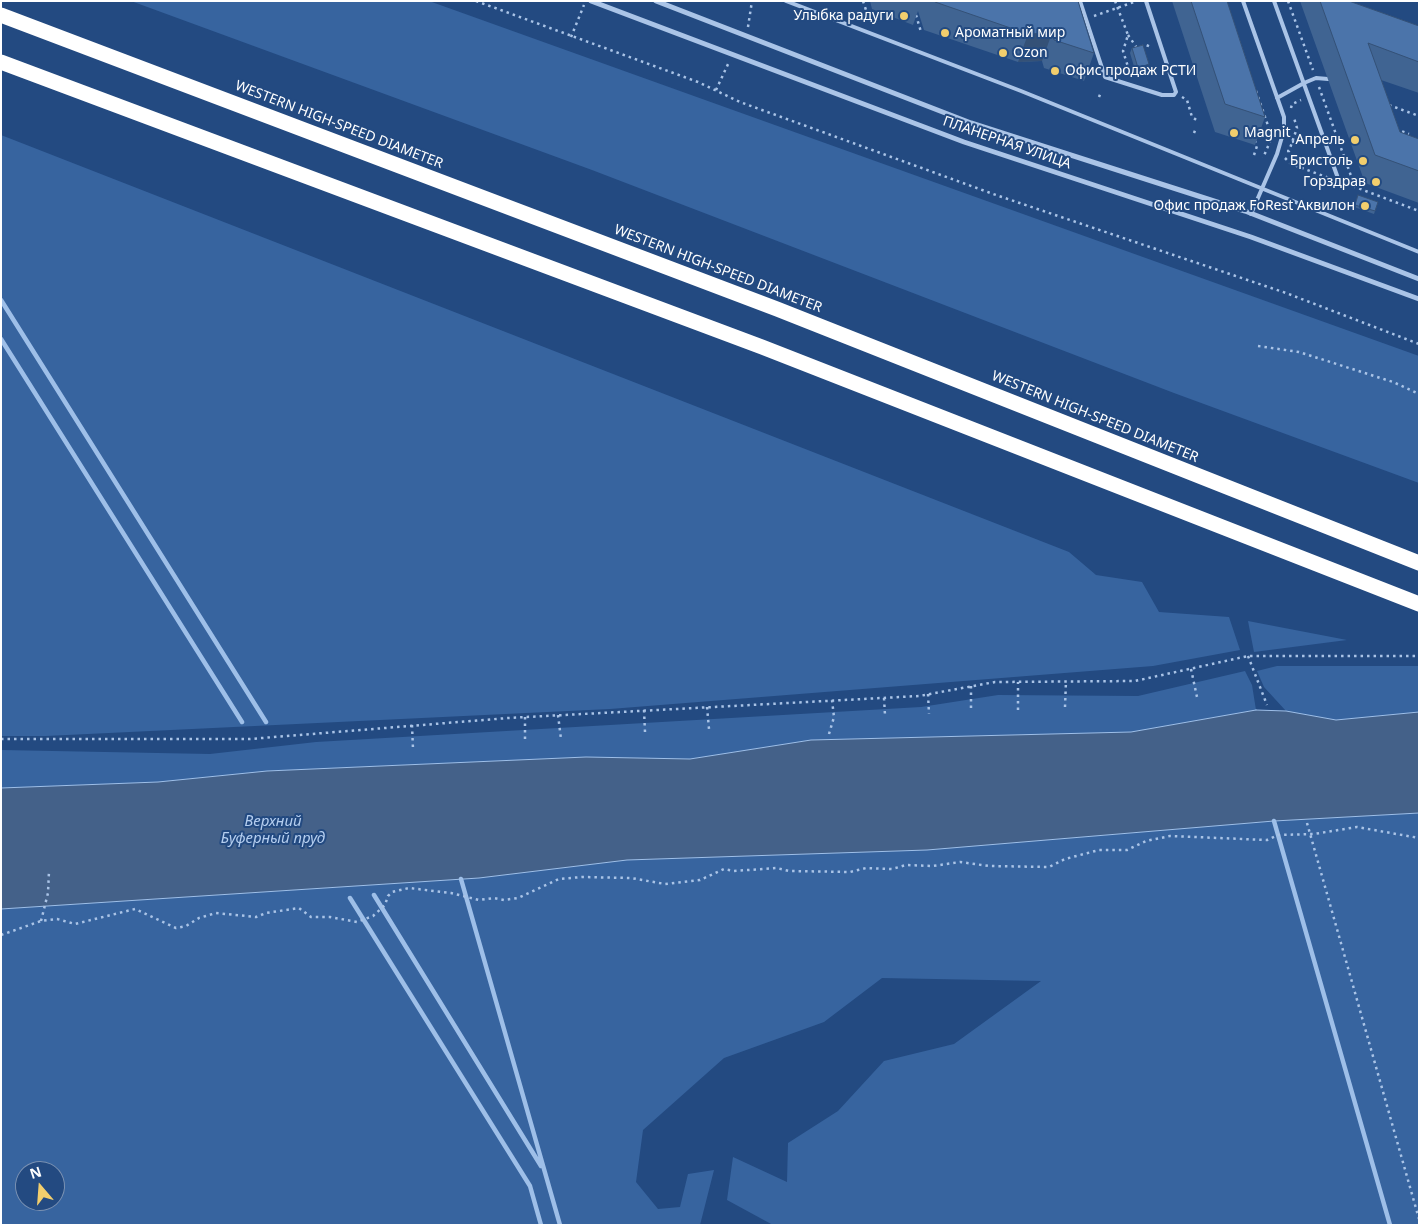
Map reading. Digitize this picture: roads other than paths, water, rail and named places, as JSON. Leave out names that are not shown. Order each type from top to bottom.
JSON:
[{"type":"highway","name":"WESTERN HIGH-SPEED DIAMETER","points":[[1,15],[777,309],[1419,563]]},
{"type":"highway","points":[[1,62],[762,347],[1419,604]]},
{"type":"street","name":"ПЛАНЕРНАЯ УЛИЦА","points":[[591,1],[964,142],[1251,237],[1419,299]]},
{"type":"street","name":"ПЛАНЕРНАЯ УЛИЦА","points":[[656,1],[971,123],[1251,214],[1419,279]]},
{"type":"lane","points":[[786,1],[1021,91],[1419,252]]},
{"type":"lane","points":[[1080,1],[1106,77],[1174,96],[1176,92],[1146,1]]},
{"type":"lane","points":[[1243,1],[1284,116],[1284,130],[1277,154],[1251,214]]},
{"type":"lane","points":[[1274,1],[1339,181]]},
{"type":"lane","points":[[1277,98],[1316,78],[1328,79]]},
{"type":"water","name":"Верхний Буферный пруд","points":[[1256,710],[1286,711],[1336,720],[1419,712],[1419,813],[1274,821],[927,850],[627,860],[479,878],[1,909],[1,788],[158,782],[267,771],[586,757],[690,759],[811,740],[1131,732]]},
{"type":"waterway","points":[[1,300],[266,722]]},
{"type":"waterway","points":[[1,339],[242,722]]},
{"type":"waterway","points":[[1274,821],[1390,1225]]},
{"type":"waterway","points":[[461,879],[560,1225]]},
{"type":"waterway","points":[[374,895],[541,1166]]},
{"type":"waterway","points":[[350,898],[530,1186],[541,1225]]},
{"type":"place","name":"Улыбка радуги","points":[[904,16]]},
{"type":"place","name":"Ароматный мир","points":[[945,33]]},
{"type":"place","name":"Ozon","points":[[1003,53]]},
{"type":"place","name":"Офис продаж РСТИ","points":[[1055,71]]},
{"type":"place","name":"Magnit","points":[[1234,133]]},
{"type":"place","name":"Апрель","points":[[1355,140]]},
{"type":"place","name":"Бристоль","points":[[1363,161]]},
{"type":"place","name":"Горздрав","points":[[1376,182]]},
{"type":"place","name":"Офис продаж FoRest Аквилон","points":[[1365,206]]}]
